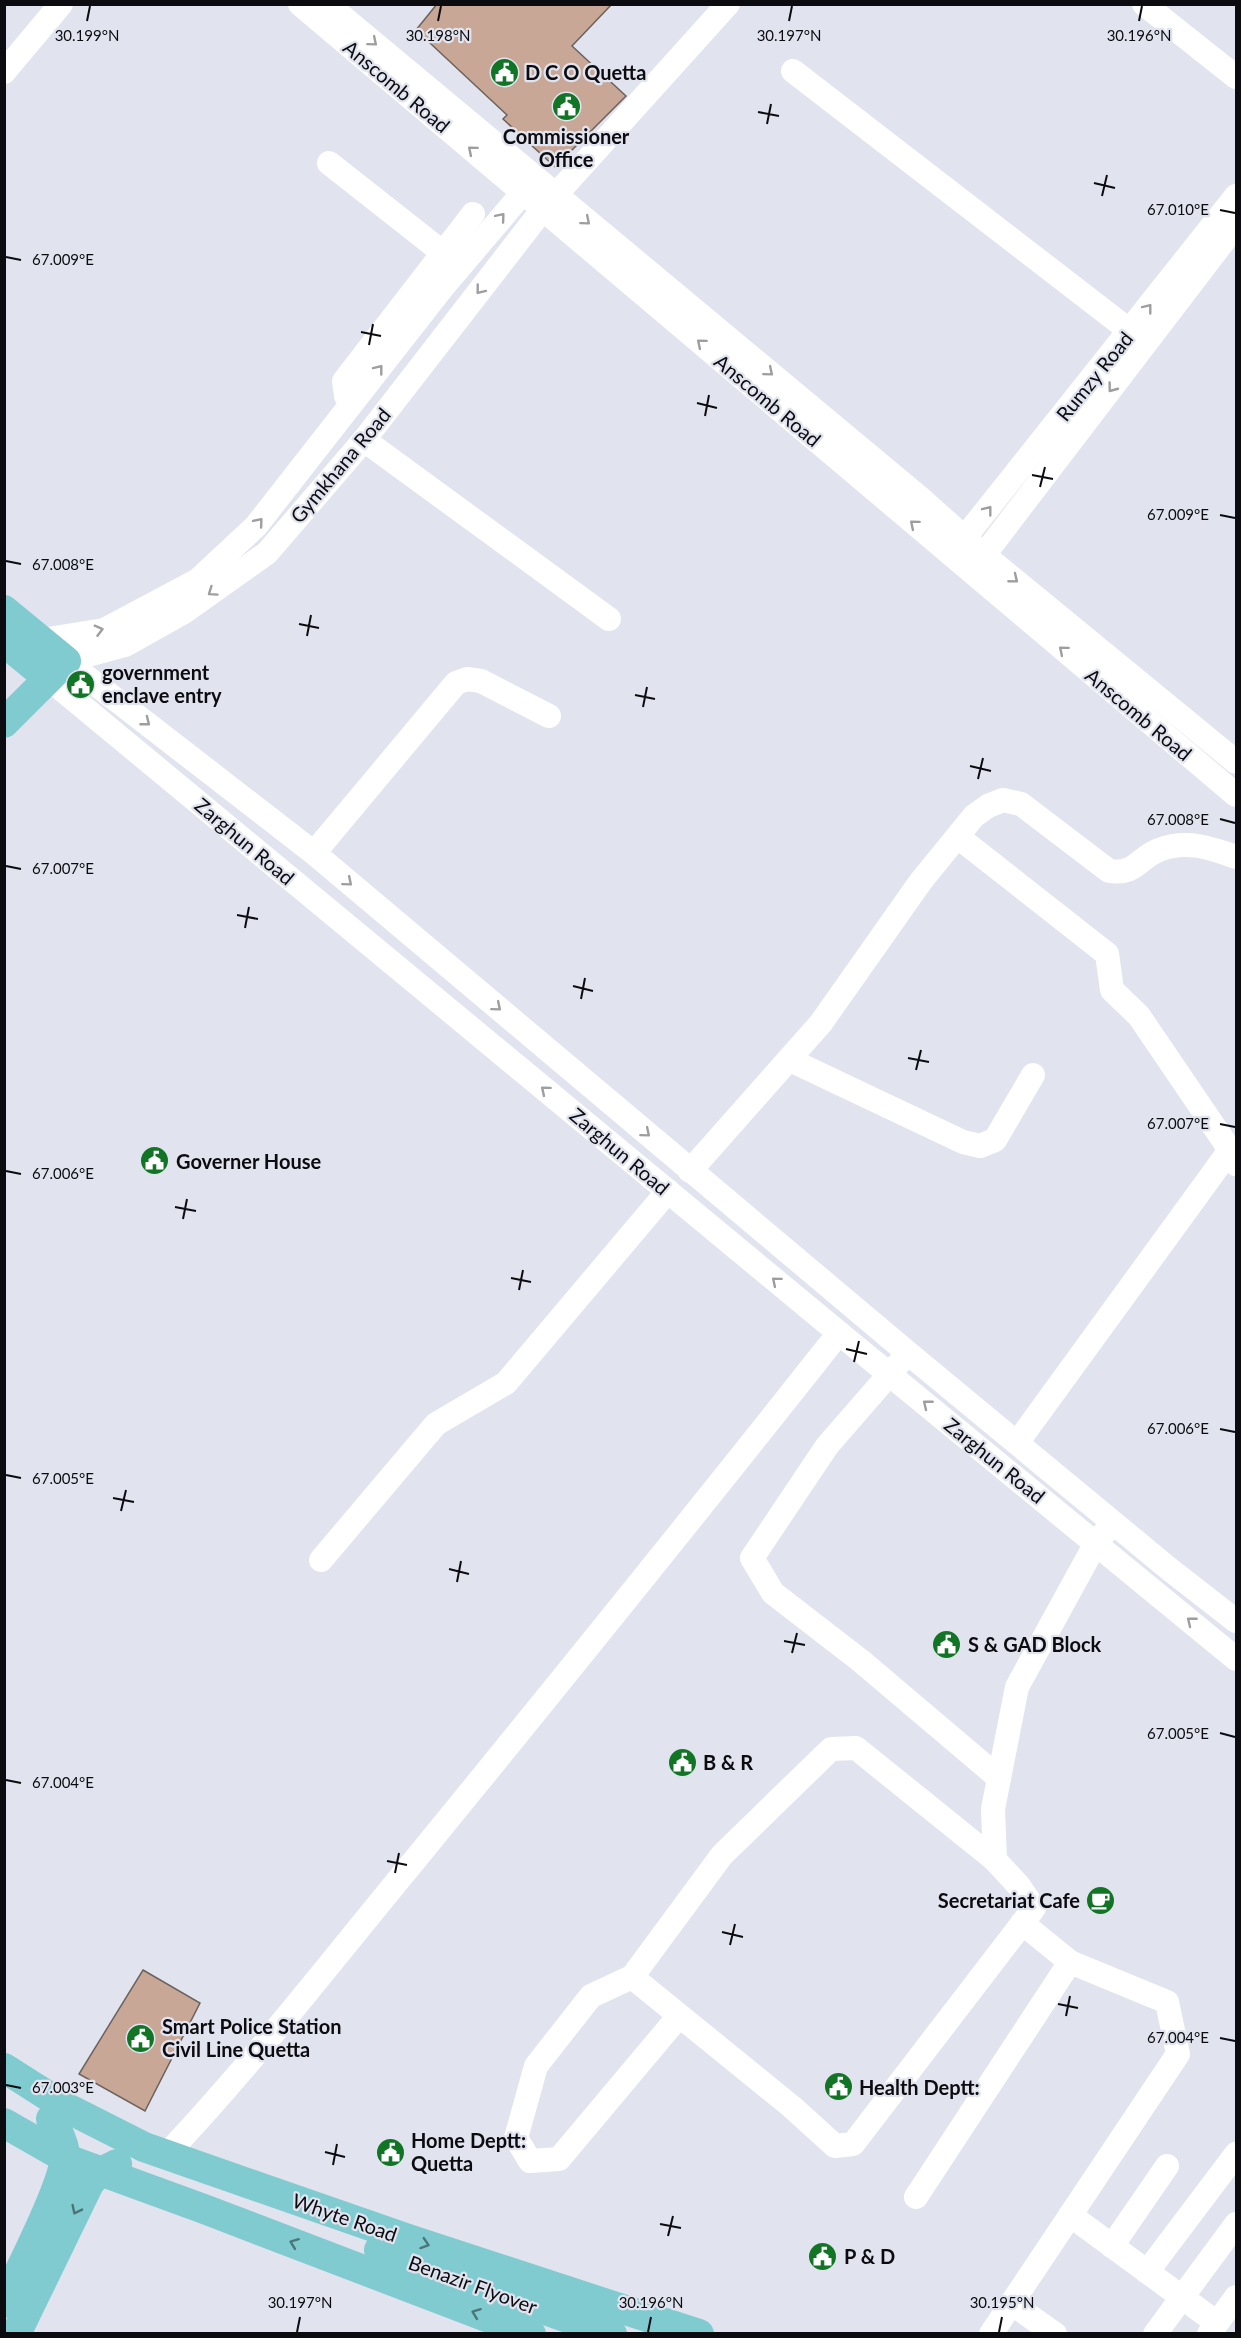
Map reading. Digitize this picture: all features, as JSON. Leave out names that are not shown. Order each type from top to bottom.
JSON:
[{"type":"main road","name":"Zarghun Road","points":[[4,610],[17,652],[57,669]]},
{"type":"main road","points":[[4,723],[57,669]]},
{"type":"main road","name":"Whyte Road","points":[[4,2068],[68,2108],[144,2147],[408,2239],[699,2334]]},
{"type":"main road","name":"Benazir Flyover","points":[[4,2091],[83,2137],[131,2158],[612,2334]]},
{"type":"main road","points":[[4,2303],[61,2179],[65,2154],[60,2134],[51,2119]]},
{"type":"main road","name":"Whyte Road","points":[[4,2123],[67,2159],[204,2208],[531,2334]]},
{"type":"main road","points":[[16,2334],[93,2178],[105,2169],[131,2158]]},
{"type":"street","points":[[4,72],[61,4]]},
{"type":"street","name":"Anscomb Road","points":[[300,4],[529,185]]},
{"type":"street","name":"Anscomb Road","points":[[327,4],[529,185],[958,547],[1236,795]]},
{"type":"street","name":"Gymkhana Road","points":[[57,669],[125,645],[184,612],[267,553],[364,440],[550,203],[728,4]]},
{"type":"street","points":[[1144,4],[1236,77]]},
{"type":"street","points":[[793,71],[1130,331]]},
{"type":"street","points":[[329,163],[442,252]]},
{"type":"street","points":[[17,652],[104,630],[198,580],[256,526],[442,288],[529,185]]},
{"type":"street","name":"Rumzy Road","points":[[958,547],[1236,196]]},
{"type":"street","points":[[354,400],[346,396],[344,381],[473,214]]},
{"type":"street","name":"Rumzy Road","points":[[977,564],[1236,225]]},
{"type":"street","points":[[364,440],[609,619]]},
{"type":"street","name":"Anscomb Road","points":[[977,564],[1236,762]]},
{"type":"street","name":"Zarghun Road","points":[[57,669],[314,853],[908,1353],[1236,1621]]},
{"type":"street","name":"Zarghun Road","points":[[57,669],[668,1191],[1236,1659]]},
{"type":"street","points":[[314,853],[456,683],[467,679],[481,681],[549,716]]},
{"type":"street","points":[[690,1170],[821,1023],[921,881],[974,816],[988,806],[1003,800],[1021,804],[1109,871],[1121,873],[1132,869],[1157,850],[1182,844],[1193,844],[1236,857]]},
{"type":"street","points":[[958,837],[1107,954],[1112,990],[1139,1016],[1233,1157],[1017,1443]]},
{"type":"street","points":[[790,1060],[963,1142],[980,1146],[995,1140],[1033,1075]]},
{"type":"street","points":[[321,1560],[436,1424],[506,1383],[668,1191]]},
{"type":"street","points":[[166,2155],[294,2006],[524,1727],[839,1333]]},
{"type":"street","points":[[908,1353],[827,1446],[752,1558],[773,1593],[861,1661],[999,1778]]},
{"type":"street","points":[[995,1860],[993,1809],[1017,1687],[1096,1544],[1113,1522]]},
{"type":"street","points":[[632,1977],[680,2016],[792,2107],[835,2146],[853,2144],[1034,1908],[1019,1886],[995,1860],[856,1748],[831,1749],[722,1855],[632,1977],[591,1996],[536,2066],[516,2138],[530,2161],[559,2159],[680,2016]]},
{"type":"street","points":[[991,2334],[1178,2054],[1167,2002],[1070,1962],[1022,1923]]},
{"type":"street","points":[[916,2197],[1070,1962]]},
{"type":"street","points":[[1147,2272],[1236,2154]]},
{"type":"street","points":[[1112,2246],[1167,2166]]},
{"type":"street","points":[[1070,2215],[1181,2297],[1213,2328],[1236,2297]]},
{"type":"street","points":[[1155,2334],[1236,2224]]},
{"type":"street","points":[[1011,2303],[1055,2334]]},
{"type":"building","name":"D C O Quetta","points":[[437,4],[612,4],[572,46],[626,96],[555,167],[503,119],[507,115],[416,30]]},
{"type":"building","name":"Smart Police Station Civil Line Quetta","points":[[143,1970],[200,2003],[145,2111],[79,2074]]},
{"type":"place","name":"D C O Quetta","points":[[504,72]]},
{"type":"place","name":"Commissioner Office","points":[[566,106]]},
{"type":"place","name":"government enclave entry","points":[[81,684]]},
{"type":"place","name":"Governer House","points":[[155,1161]]},
{"type":"place","name":"S & GAD Block","points":[[947,1644]]},
{"type":"place","name":"B & R","points":[[682,1762]]},
{"type":"place","name":"Secretariat Cafe","points":[[1101,1900]]},
{"type":"place","name":"Smart Police Station Civil Line Quetta","points":[[141,2038]]},
{"type":"place","name":"Health Deptt:","points":[[838,2087]]},
{"type":"place","name":"Home Deptt: Quetta","points":[[390,2152]]},
{"type":"place","name":"P & D","points":[[823,2256]]}]
